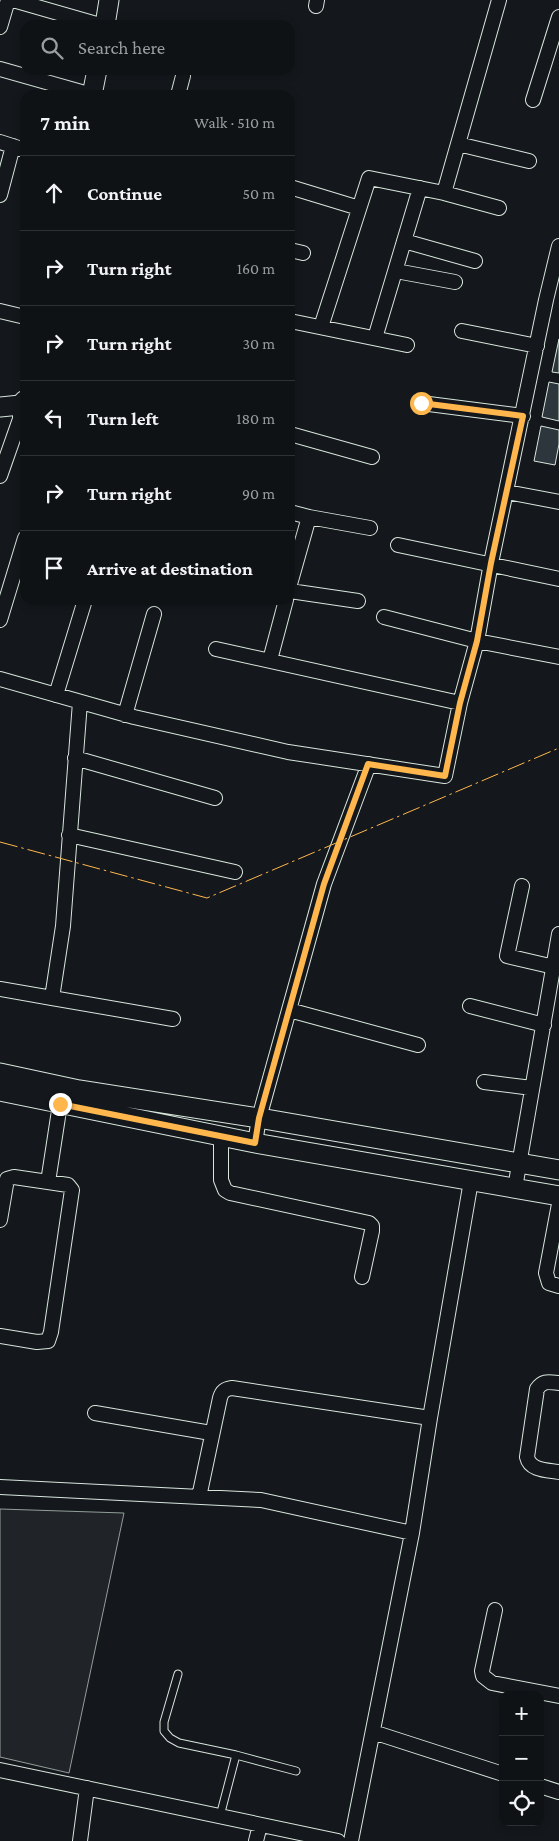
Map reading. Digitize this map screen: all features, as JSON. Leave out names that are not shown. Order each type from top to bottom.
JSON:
[{"type":"street","points":[[105,20],[109,0]]},
{"type":"street","points":[[444,193],[499,0]]},
{"type":"street","points":[[0,27],[7,2],[80,20]]},
{"type":"street","points":[[533,100],[559,17]]},
{"type":"street","points":[[0,69],[20,75]]},
{"type":"street","points":[[21,75],[74,90]]},
{"type":"street","points":[[93,90],[96,75]]},
{"type":"street","points":[[179,90],[183,76]]},
{"type":"street","points":[[458,144],[530,161]]},
{"type":"street","points":[[0,195],[13,146]]},
{"type":"street","points":[[321,327],[369,178],[444,193],[499,208]]},
{"type":"street","points":[[375,338],[420,188]]},
{"type":"street","points":[[295,189],[359,208]]},
{"type":"street","points":[[404,241],[476,261]]},
{"type":"street","points":[[0,679],[125,715],[288,752],[445,776],[460,703],[477,641],[491,563],[559,246]]},
{"type":"street","points":[[396,271],[455,282]]},
{"type":"street","points":[[0,310],[20,316]]},
{"type":"street","points":[[295,322],[407,345]]},
{"type":"street","points":[[462,331],[537,346]]},
{"type":"street","points":[[0,407],[20,403]]},
{"type":"street","points":[[421,403],[523,416]]},
{"type":"street","points":[[0,476],[20,419]]},
{"type":"street","points":[[295,435],[372,457]]},
{"type":"street","points":[[507,492],[559,502]]},
{"type":"street","points":[[295,513],[370,528]]},
{"type":"street","points":[[295,566],[309,517]]},
{"type":"street","points":[[398,544],[559,579]]},
{"type":"street","points":[[0,620],[20,554]]},
{"type":"street","points":[[295,592],[358,601]]},
{"type":"street","points":[[56,695],[83,605]]},
{"type":"street","points":[[270,660],[285,605]]},
{"type":"street","points":[[125,715],[154,614]]},
{"type":"street","points":[[384,617],[477,641],[559,657]]},
{"type":"street","points":[[216,648],[460,703]]},
{"type":"street","points":[[52,998],[63,926],[80,702]]},
{"type":"street","points":[[75,758],[215,798]]},
{"type":"street","points":[[255,1143],[259,1118],[324,884],[368,764]]},
{"type":"street","points":[[69,835],[235,872]]},
{"type":"street","points":[[522,886],[507,956],[554,967]]},
{"type":"street","points":[[515,1188],[559,934]]},
{"type":"street","points":[[0,989],[173,1019]]},
{"type":"street","points":[[470,1006],[544,1025]]},
{"type":"street","points":[[289,1010],[418,1045]]},
{"type":"street","points":[[0,1072],[79,1090],[259,1118],[559,1170]]},
{"type":"street","points":[[484,1082],[532,1088]]},
{"type":"street","points":[[0,1091],[255,1143],[559,1196]]},
{"type":"street","points":[[48,1182],[60,1104]]},
{"type":"street","points":[[221,1136],[221,1180],[225,1190],[230,1193],[368,1223],[372,1226],[362,1277]]},
{"type":"street","points":[[0,1220],[7,1179],[14,1177],[68,1185],[72,1190],[51,1332],[48,1341],[37,1342],[0,1336]]},
{"type":"street","points":[[351,1841],[412,1533],[471,1181]]},
{"type":"street","points":[[559,1204],[546,1273],[549,1282],[559,1286]]},
{"type":"street","points":[[559,1383],[546,1381],[540,1384],[537,1389],[527,1457],[528,1462],[532,1466],[559,1472]]},
{"type":"street","points":[[199,1497],[211,1433],[222,1393],[226,1389],[232,1388],[430,1418]]},
{"type":"street","points":[[95,1413],[211,1433]]},
{"type":"street","points":[[0,1487],[261,1500],[412,1533]]},
{"type":"street","points":[[495,1610],[482,1671],[483,1676],[492,1683],[559,1696]]},
{"type":"street","points":[[373,1732],[499,1773]]},
{"type":"street","points":[[0,1770],[338,1841]]},
{"type":"street","points":[[544,1787],[559,1792]]},
{"type":"street","points":[[80,1841],[86,1788]]},
{"type":"street","points":[[256,1841],[260,1824]]},
{"type":"lane","points":[[178,1674],[164,1722],[164,1731],[170,1738],[180,1743],[296,1771]]},
{"type":"lane","points":[[220,1816],[236,1755]]},
{"type":"shaded area","points":[[0,1509],[124,1513],[69,1773],[0,1757]]},
{"type":"building","points":[[559,339],[559,373],[552,372]]},
{"type":"building","points":[[549,382],[559,384],[559,421],[542,417]]},
{"type":"building","points":[[541,426],[559,430],[559,444],[555,465],[534,461]]},
{"type":"power","points":[[0,842],[207,898],[559,748]]},
{"type":"route","points":[[60,1104],[255,1143],[259,1118],[324,884],[368,764],[445,776],[460,703],[477,641],[491,563],[523,416],[421,403]]}]
